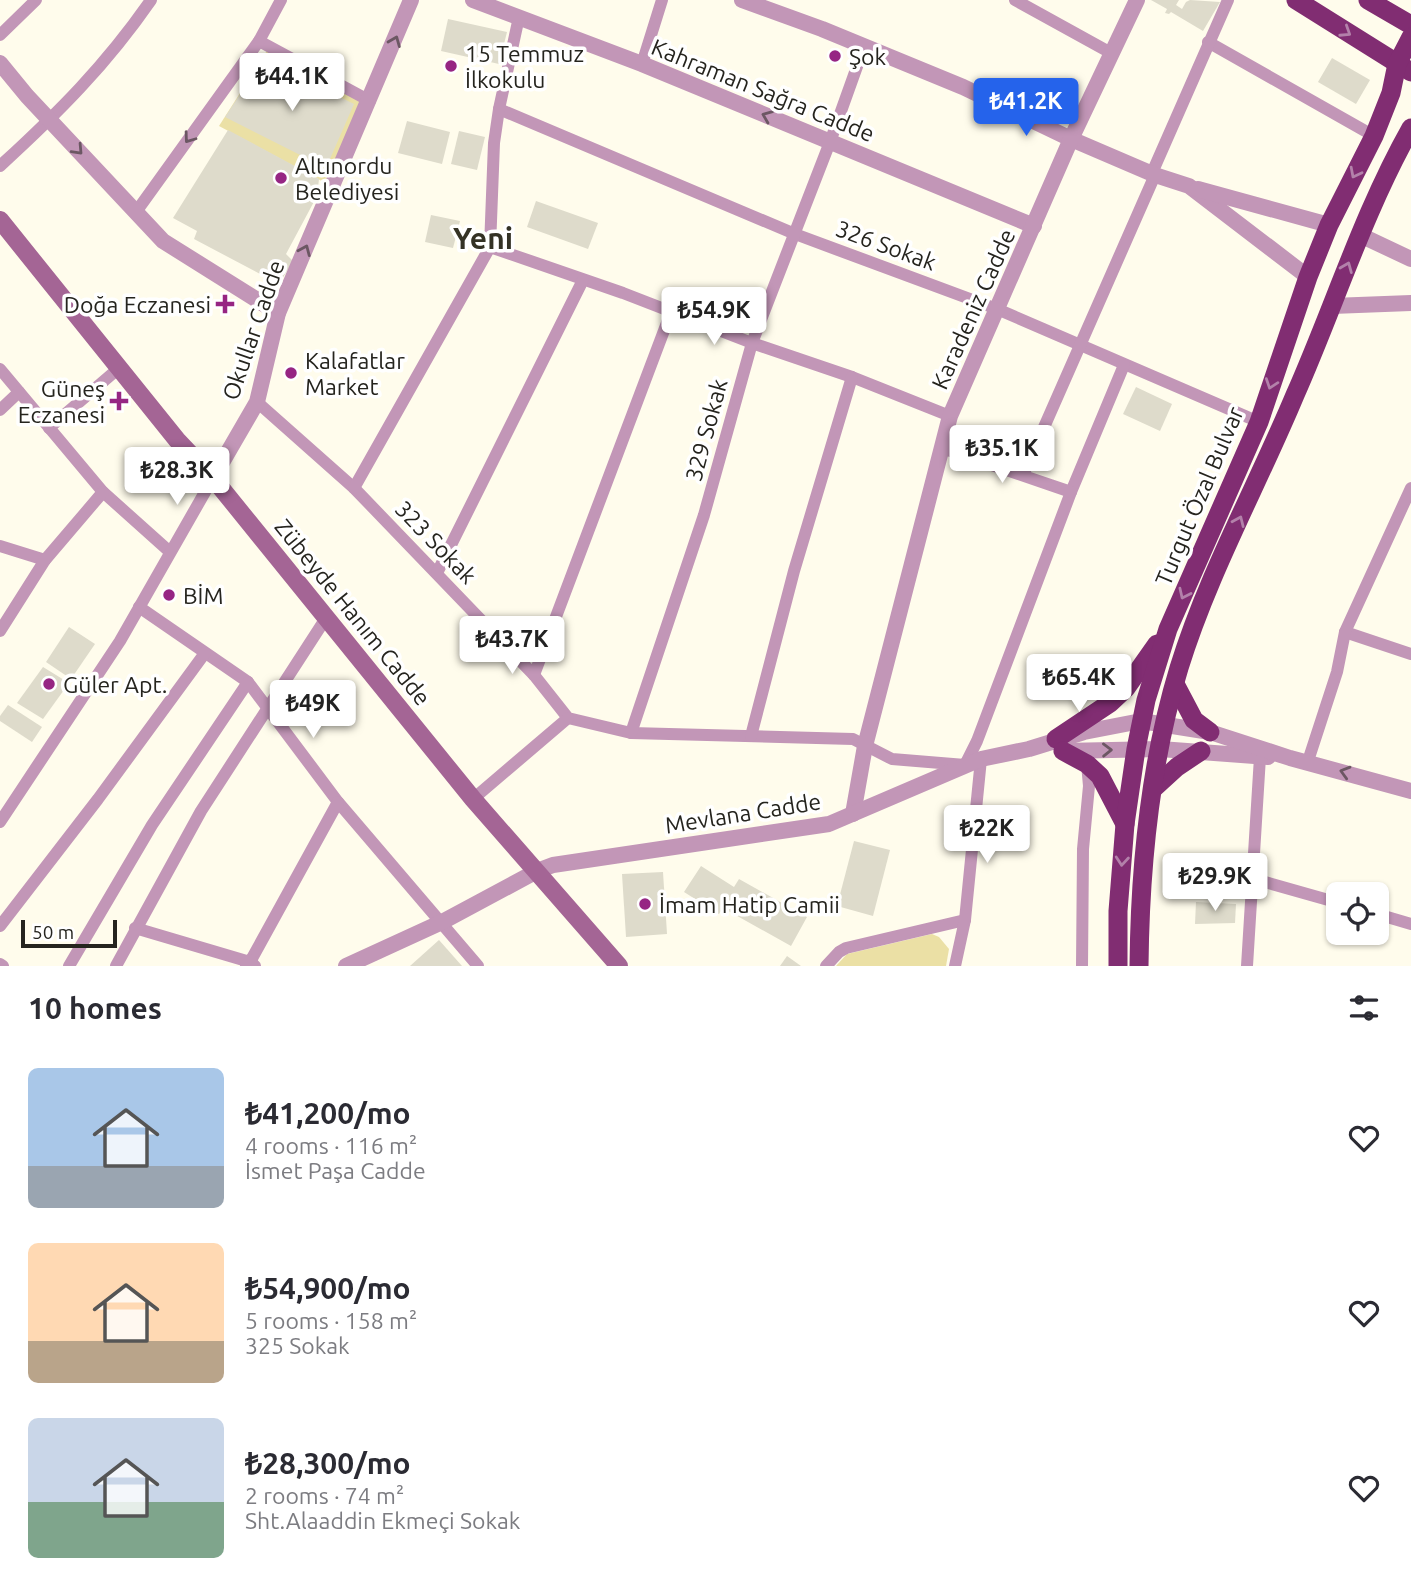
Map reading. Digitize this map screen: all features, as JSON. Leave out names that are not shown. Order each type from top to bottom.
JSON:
[{"type":"highway","points":[[1296,0],[1404,68]]},
{"type":"highway","points":[[1368,0],[1411,25]]},
{"type":"highway","name":"Turgut Özal Bulvar","points":[[1118,966],[1118,911],[1125,824],[1136,749],[1141,721],[1168,629],[1259,422],[1308,277],[1329,226],[1404,68],[1411,37]]},
{"type":"highway","name":"Turgut Özal Bulvar","points":[[1139,966],[1140,908],[1154,788],[1175,684],[1210,585],[1296,395],[1360,234],[1405,152],[1411,128]]},
{"type":"highway","points":[[1125,824],[1100,776],[1060,745],[1126,688],[1168,629]]},
{"type":"highway","points":[[1175,684],[1194,720],[1210,732]]},
{"type":"highway","points":[[1154,788],[1177,767],[1201,751]]},
{"type":"main road","name":"Zübeyde Hanım Cadde","points":[[0,220],[177,440],[213,478],[473,799],[619,966]]},
{"type":"street","points":[[0,35],[36,0]]},
{"type":"street","points":[[0,166],[50,121],[108,60],[151,0]]},
{"type":"street","points":[[136,212],[260,41],[281,0]]},
{"type":"street","name":"Okullar Cadde","points":[[213,478],[257,402],[278,313],[411,0]]},
{"type":"street","name":"Kahraman Sağra Cadde","points":[[473,0],[642,64],[1034,226]]},
{"type":"street","points":[[642,64],[662,0]]},
{"type":"street","points":[[1015,0],[1111,53]]},
{"type":"street","name":"Karadeniz Cadde","points":[[853,814],[865,746],[950,416],[1071,139],[1137,0]]},
{"type":"street","points":[[1023,475],[1228,0]]},
{"type":"street","points":[[753,2],[964,87],[1071,139],[1153,174],[1329,226]]},
{"type":"street","points":[[354,488],[489,247],[491,179],[499,109],[519,18]]},
{"type":"street","points":[[260,41],[370,101]]},
{"type":"street","points":[[1208,42],[1374,135]]},
{"type":"street","name":"329 Sokak","points":[[631,733],[704,515],[752,343],[864,47]]},
{"type":"street","points":[[0,63],[50,121],[163,241],[278,313]]},
{"type":"street","name":"326 Sokak","points":[[499,109],[795,234],[998,309],[1259,422]]},
{"type":"street","points":[[1189,186],[1308,277]]},
{"type":"street","points":[[1360,234],[1411,260]]},
{"type":"street","points":[[489,247],[852,377],[950,416]]},
{"type":"street","points":[[437,573],[583,280]]},
{"type":"street","points":[[1332,306],[1411,303]]},
{"type":"street","points":[[534,676],[671,312]]},
{"type":"street","points":[[473,799],[568,718],[631,733],[853,739],[892,759],[965,765],[977,741],[1071,492],[1124,365]]},
{"type":"street","points":[[49,428],[119,368]]},
{"type":"street","points":[[0,369],[103,492],[170,552]]},
{"type":"street","points":[[751,736],[794,571],[852,377]]},
{"type":"street","points":[[0,410],[19,392]]},
{"type":"street","name":"323 Sokak","points":[[257,402],[354,488],[534,676],[568,718]]},
{"type":"street","points":[[943,448],[1071,492]]},
{"type":"street","points":[[0,822],[120,641],[213,478]]},
{"type":"street","points":[[1308,761],[1337,672],[1345,632],[1411,488]]},
{"type":"street","points":[[0,631],[45,559],[103,492]]},
{"type":"street","points":[[0,546],[45,559]]},
{"type":"street","points":[[139,607],[248,682],[338,802],[478,966]]},
{"type":"street","points":[[116,966],[201,811],[326,618]]},
{"type":"street","points":[[1345,632],[1411,654]]},
{"type":"street","points":[[0,926],[205,653]]},
{"type":"street","points":[[69,966],[152,825],[248,682]]},
{"type":"street","name":"Mevlana Cadde","points":[[346,966],[442,922],[553,865],[829,824],[981,759],[1060,745],[1141,721],[1210,732],[1290,758]]},
{"type":"street","name":"Mevlana Cadde","points":[[1060,745],[1290,758]]},
{"type":"street","points":[[1247,966],[1260,757]]},
{"type":"street","points":[[1290,758],[1411,791]]},
{"type":"street","points":[[955,966],[965,920],[981,759]]},
{"type":"street","points":[[1082,966],[1083,849],[1089,786],[1087,764]]},
{"type":"street","points":[[135,928],[251,965],[338,802]]},
{"type":"street","points":[[1251,877],[1326,899]]},
{"type":"street","points":[[1389,918],[1411,924]]},
{"type":"street","points":[[826,966],[846,948],[965,920]]},
{"type":"shaded area","points":[[270,46],[365,98],[333,187],[219,126]]},
{"type":"shaded area","points":[[932,934],[939,937],[949,949],[946,966],[836,966],[847,954]]},
{"type":"building","points":[[1151,0],[1179,0],[1176,5],[1182,9],[1190,0],[1220,2],[1203,31],[1171,12],[1165,13],[1167,9]]},
{"type":"building","points":[[448,19],[507,32],[499,64],[441,51]]},
{"type":"building","points":[[1332,58],[1370,80],[1356,104],[1318,82]]},
{"type":"building","points":[[263,59],[354,104],[326,168],[225,117]]},
{"type":"building","points":[[407,121],[450,132],[442,164],[398,153]]},
{"type":"building","points":[[228,130],[319,179],[317,196],[286,254],[293,261],[279,284],[194,239],[197,231],[173,218]]},
{"type":"building","points":[[459,131],[485,137],[477,170],[451,164]]},
{"type":"building","points":[[536,201],[598,223],[588,249],[527,227]]},
{"type":"building","points":[[431,215],[460,221],[453,248],[425,242]]},
{"type":"building","points":[[1136,387],[1172,404],[1160,431],[1123,414]]},
{"type":"building","points":[[69,627],[95,644],[71,679],[46,662]]},
{"type":"building","points":[[43,667],[69,683],[43,719],[17,703]]},
{"type":"building","points":[[8,705],[42,727],[32,742],[0,721],[0,716]]},
{"type":"building","points":[[854,841],[890,850],[873,916],[837,906]]},
{"type":"building","points":[[701,866],[734,887],[739,879],[807,917],[791,946],[723,908],[719,914],[684,892]]},
{"type":"building","name":"İmam Hatip Camii","points":[[663,872],[667,934],[626,937],[622,874]]},
{"type":"building","points":[[1196,902],[1236,904],[1235,923],[1195,924]]},
{"type":"building","points":[[439,940],[462,966],[410,966]]},
{"type":"building","points":[[787,956],[801,966],[780,966]]},
{"type":"place","name":"Şok","points":[[835,56]]},
{"type":"place","name":"15 Temmuz İlkokulu","points":[[451,66]]},
{"type":"place","name":"Altınordu Belediyesi","points":[[281,178]]},
{"type":"place","name":"Doğa Eczanesi","points":[[225,304]]},
{"type":"place","name":"Kalafatlar Market","points":[[291,373]]},
{"type":"place","name":"Güneş Eczanesi","points":[[119,401]]},
{"type":"place","name":"BİM","points":[[169,595]]},
{"type":"place","name":"Güler Apt.","points":[[49,684]]},
{"type":"place","name":"İmam Hatip Camii","points":[[645,904]]},
{"type":"district","name":"Yeni","points":[[483,238]]}]
